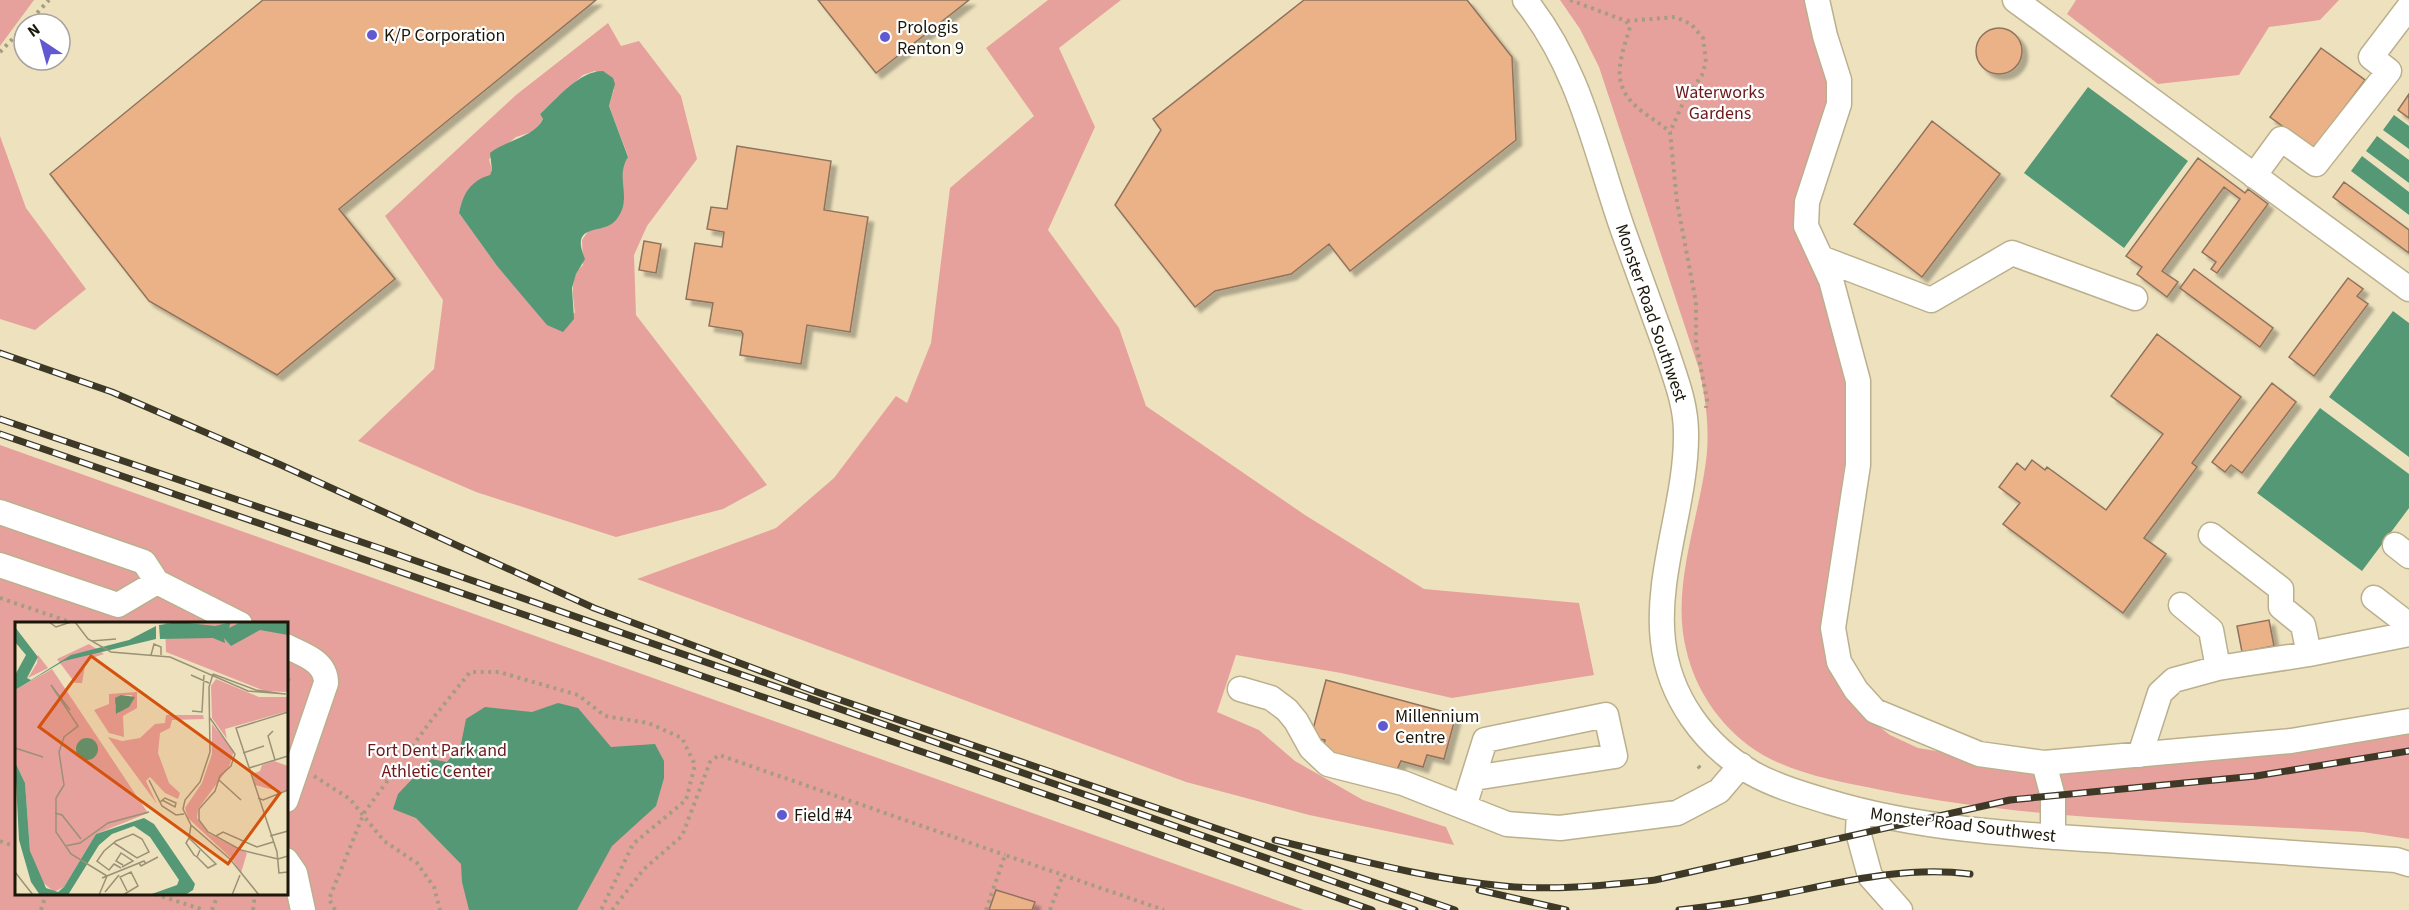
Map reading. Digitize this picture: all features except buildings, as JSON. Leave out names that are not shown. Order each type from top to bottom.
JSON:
[{"type":"street","name":"Monster Road Southwest","points":[[1525,0],[1559,49],[1577,86],[1617,211],[1682,396],[1686,432],[1684,471],[1662,607],[1662,640],[1668,669],[1678,698],[1701,731],[1751,772],[1785,787],[1859,811],[1921,823],[2053,837],[2396,860],[2409,864]]},
{"type":"street","points":[[1817,0],[1825,36],[1839,80],[1839,104],[1807,202],[1806,226],[1831,280],[1858,381],[1858,465],[1833,628],[1839,662],[1856,690],[1875,711],[1978,754],[2044,763],[2291,741],[2409,721]]},
{"type":"street","points":[[2015,0],[2409,289]]},
{"type":"street","points":[[2254,176],[2281,140],[2316,164],[2389,71],[2371,57],[2409,7]]},
{"type":"street","points":[[1821,258],[1931,300],[2012,253],[2135,298]]},
{"type":"street","points":[[0,512],[144,562],[157,582],[236,622]]},
{"type":"street","points":[[2211,535],[2281,589],[2281,607],[2303,625],[2309,654]]},
{"type":"street","points":[[0,565],[118,605],[157,582]]},
{"type":"street","points":[[2374,598],[2409,625]]},
{"type":"street","points":[[2181,605],[2211,630],[2218,668]]},
{"type":"street","points":[[2140,755],[2160,693],[2174,680],[2218,668],[2309,654],[2409,634]]},
{"type":"street","points":[[288,647],[321,665],[326,672],[326,683],[288,794]]},
{"type":"street","points":[[1240,689],[1271,698],[1287,710],[1311,748],[1328,764],[1403,783],[1507,824],[1560,828],[1631,821],[1677,813],[1719,791],[1741,765]]},
{"type":"street","points":[[1464,807],[1485,740],[1606,715],[1615,756],[1474,778]]},
{"type":"street","points":[[2044,763],[2053,797],[2053,837]]},
{"type":"street","points":[[1859,811],[1858,832],[1870,876],[1900,910]]},
{"type":"street","points":[[288,863],[295,873],[303,910]]},
{"type":"path","points":[[38,12],[49,0]]},
{"type":"path","points":[[1570,0],[1626,21],[1675,17],[1691,24],[1703,38],[1706,62],[1702,75],[1683,103],[1670,132],[1677,202],[1696,302],[1696,343],[1707,400],[1706,411]]},
{"type":"path","points":[[1626,21],[1630,27],[1618,66],[1618,77],[1626,94],[1642,112],[1670,132]]},
{"type":"path","points":[[0,52],[12,40]]},
{"type":"path","points":[[0,598],[70,622]]},
{"type":"path","points":[[335,910],[329,898],[364,813],[430,722],[470,672],[499,672],[578,695],[605,716],[648,723],[682,738],[695,765],[686,800],[633,844],[601,910]]},
{"type":"path","points":[[612,910],[644,869],[682,836],[710,762],[720,755],[1164,910]]},
{"type":"path","points":[[298,766],[340,793],[364,813],[384,841],[417,863],[434,887],[440,910]]},
{"type":"path","points":[[0,841],[15,846]]},
{"type":"path","points":[[986,910],[1005,855]]},
{"type":"path","points":[[1050,910],[1063,874]]},
{"type":"path","points":[[41,910],[46,895]]},
{"type":"path","points":[[158,895],[204,910]]},
{"type":"path","points":[[212,910],[218,895]]},
{"type":"path","points":[[253,910],[255,895]]},
{"type":"green space","points":[[0,0],[34,0],[25,12],[12,12],[12,30],[0,46]]},
{"type":"green space","points":[[1048,0],[1121,0],[1059,48],[1095,127],[1048,230],[1119,328],[1146,406],[1305,515],[1424,589],[1579,603],[1594,675],[1452,698],[1341,673],[1236,655],[1217,712],[1259,730],[1295,761],[1363,800],[1446,827],[1454,845],[1309,815],[1186,782],[637,579],[776,528],[834,478],[896,396],[907,403],[931,343],[950,188],[1034,116],[986,48]]},
{"type":"green space","name":"Waterworks Gardens","points":[[1560,0],[1807,0],[1827,66],[1829,103],[1804,176],[1845,353],[1848,442],[1824,614],[1867,717],[1890,735],[1918,748],[2067,772],[2255,755],[2409,728],[2409,839],[2363,832],[2060,815],[1940,801],[1805,773],[1763,755],[1736,735],[1704,696],[1691,665],[1682,626],[1687,555],[1702,484],[1708,438],[1704,392],[1699,369],[1599,67],[1580,29]]},
{"type":"green space","points":[[2076,0],[2339,0],[2320,20],[2269,27],[2239,75],[2158,84],[2067,14]]},
{"type":"green space","points":[[608,23],[621,46],[639,41],[681,96],[697,159],[647,226],[634,255],[636,315],[767,485],[723,509],[616,537],[476,492],[358,441],[434,369],[443,300],[385,216],[516,95]],"holes":[[[595,71],[614,89],[609,106],[628,156],[620,172],[624,201],[607,226],[589,230],[582,240],[583,265],[576,275],[573,287],[575,313],[535,309],[497,266],[459,213],[460,207],[474,185],[490,176],[492,170],[489,159],[516,137],[535,131],[543,119],[540,114],[583,75]]]},
{"type":"green space","points":[[0,136],[26,208],[86,289],[35,330],[0,319]]},
{"type":"green space","name":"Fort Dent Park and Athletic Center","points":[[0,445],[1304,910],[0,910]]},
{"type":"shaded area","points":[[603,71],[613,78],[615,84],[609,106],[628,157],[623,173],[624,204],[616,220],[610,225],[590,231],[581,239],[585,259],[576,274],[572,288],[574,319],[563,332],[547,325],[497,266],[459,213],[468,189],[477,181],[490,175],[492,170],[490,153],[534,130],[543,119],[540,114],[577,80],[594,72]]},
{"type":"shaded area","points":[[2088,87],[2188,161],[2124,248],[2024,173]]},
{"type":"shaded area","points":[[2394,115],[2409,126],[2409,149],[2383,130]]},
{"type":"shaded area","points":[[2377,136],[2409,160],[2409,183],[2366,151]]},
{"type":"shaded area","points":[[2362,156],[2409,192],[2409,215],[2351,171]]},
{"type":"shaded area","points":[[2393,311],[2409,323],[2409,457],[2329,397]]},
{"type":"shaded area","points":[[2320,408],[2409,474],[2409,508],[2362,571],[2257,493]]},
{"type":"shaded area","points":[[558,703],[578,708],[611,747],[655,744],[664,761],[664,778],[656,806],[612,846],[577,910],[469,910],[462,882],[461,864],[416,818],[393,809],[398,794],[431,759],[447,762],[461,744],[466,719],[485,707],[532,712]]},
{"type":"railway","points":[[0,353],[112,392],[281,465],[594,608],[814,691],[1455,910]]},
{"type":"railway","points":[[0,419],[379,548],[1415,910]]},
{"type":"railway","points":[[0,434],[1088,809],[1372,910]]},
{"type":"railway","points":[[1275,840],[1389,867],[1475,883],[1561,888],[1655,880],[2010,800],[2256,776],[2409,751]]},
{"type":"railway","points":[[1679,910],[1737,902],[1863,878],[1916,872],[1970,874]]},
{"type":"railway","points":[[1479,890],[1566,910]]},
{"type":"place","name":"K/P Corporation","points":[[372,35]]},
{"type":"place","name":"Prologis Renton 9","points":[[885,37]]},
{"type":"place","name":"Millennium Centre","points":[[1383,726]]},
{"type":"place","name":"Field #4","points":[[782,815]]}]
